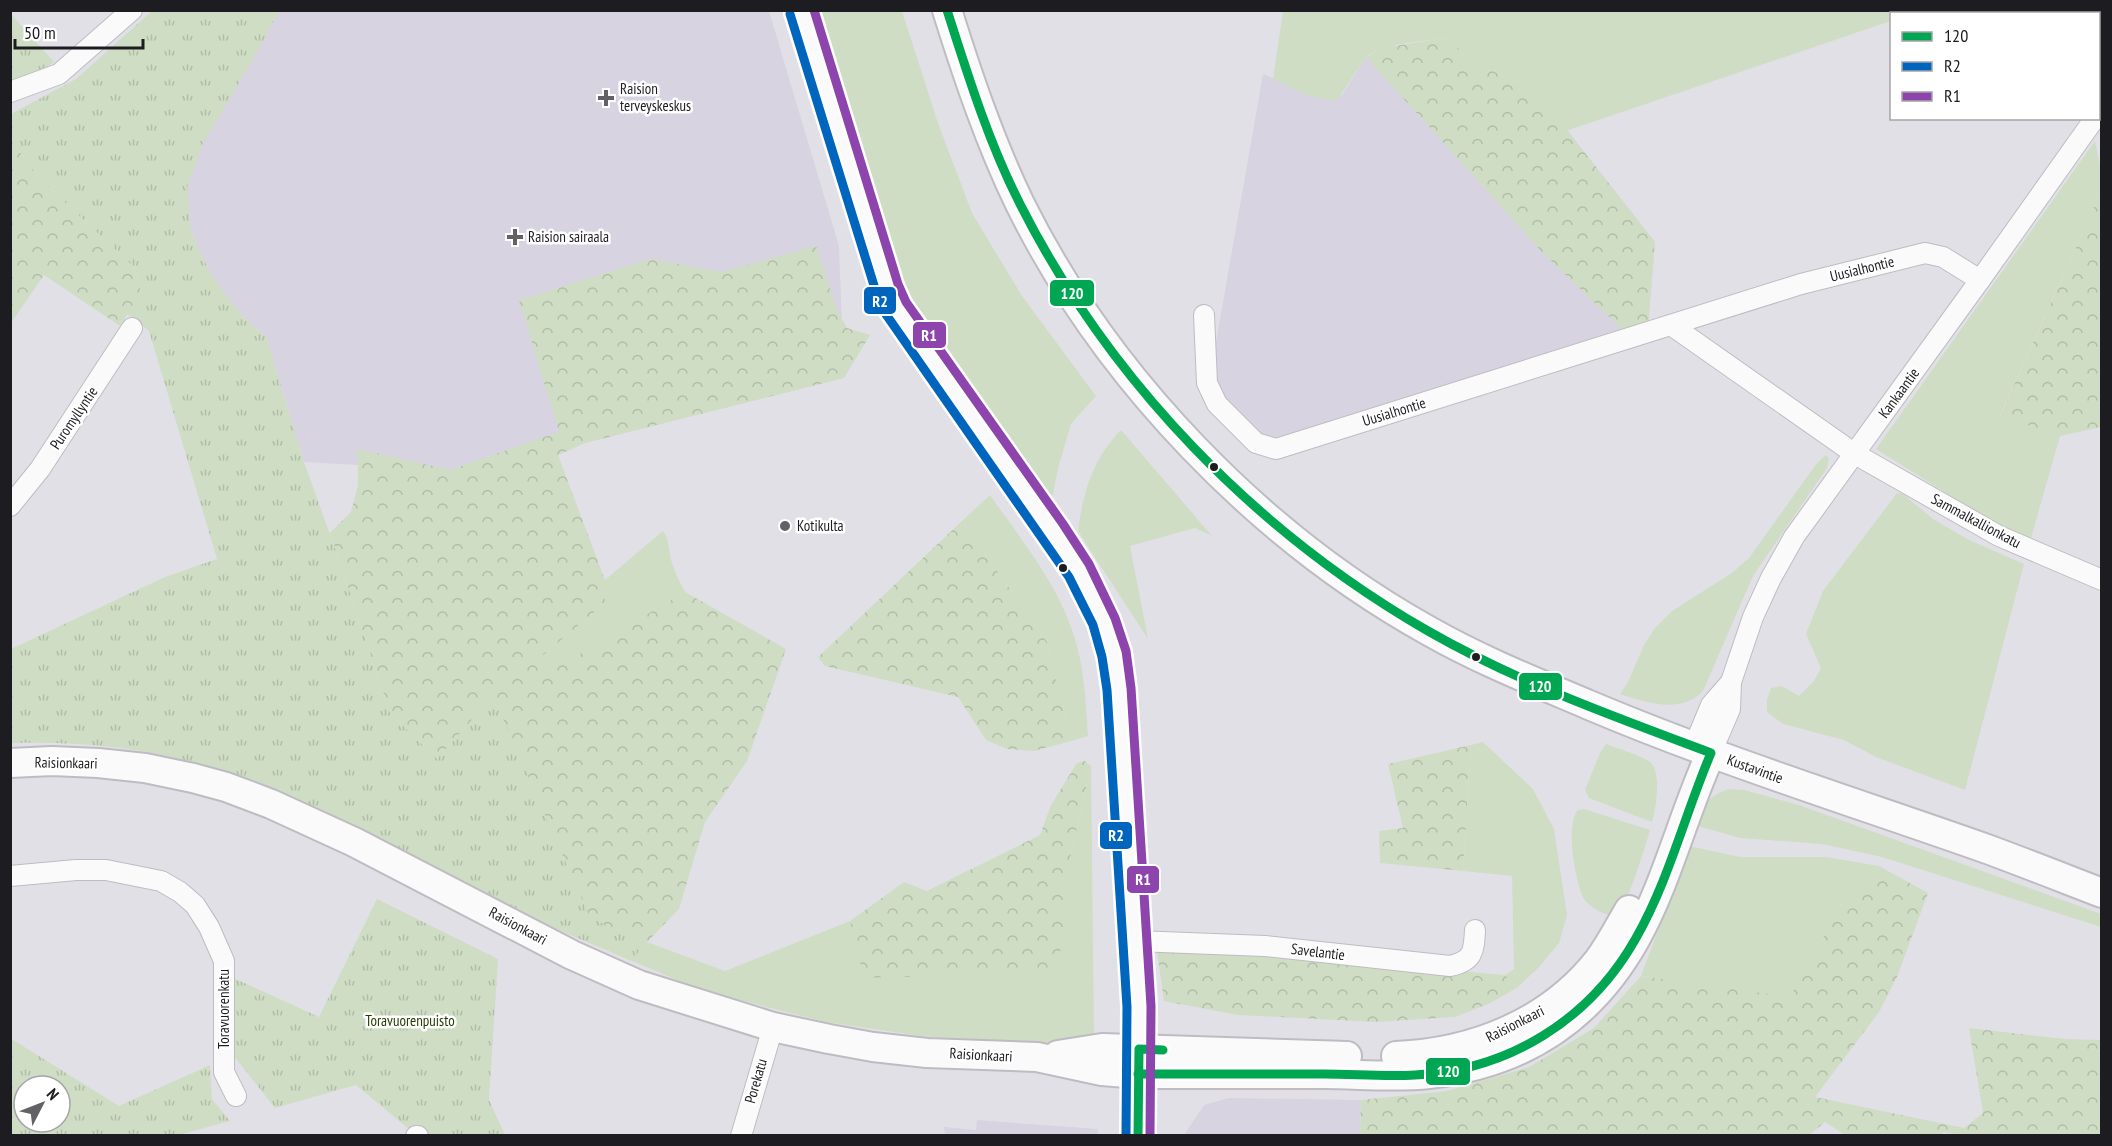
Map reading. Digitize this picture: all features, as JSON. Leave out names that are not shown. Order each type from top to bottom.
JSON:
[{"type":"main road","name":"Kustavintie","points":[[947,10],[967,76],[992,142],[1021,206],[1054,266],[1093,326],[1134,381],[1213,468],[1262,513],[1354,585],[1429,631],[1526,678],[1640,726],[2102,893]]},
{"type":"main road","name":"Raisionkaari","points":[[10,764],[52,761],[121,766],[193,778],[226,787],[271,804],[354,842],[572,955],[639,985],[773,1026],[829,1040],[927,1053],[1037,1058],[1102,1071],[1138,1061],[1428,1074],[1495,1060],[1550,1034],[1586,1004],[1622,961],[1648,915],[1696,786],[1702,750]]},
{"type":"main road","points":[[1138,1061],[1138,1136]]},
{"type":"street","points":[[10,92],[59,74],[132,10]]},
{"type":"street","points":[[801,10],[887,288],[896,309],[1053,531],[1093,595],[1104,621],[1114,654],[1119,688],[1136,941],[1139,1007],[1138,1061]]},
{"type":"street","name":"Kankaantie","points":[[1702,750],[1711,705],[1731,682],[1753,617],[1794,537],[2093,120]]},
{"type":"street","name":"Uusialhontie","points":[[1204,315],[1207,383],[1217,404],[1256,443],[1276,449],[1801,284],[1926,253],[1943,256],[1980,280]]},
{"type":"street","points":[[1671,325],[1855,454]]},
{"type":"street","name":"Puromyllyntie","points":[[10,506],[40,470],[132,328]]},
{"type":"street","name":"Sammalkallionkatu","points":[[1855,454],[1999,536],[2102,580]]},
{"type":"street","name":"Toravuorenkatu","points":[[10,876],[76,870],[106,870],[161,881],[195,904],[210,927],[224,961],[224,1072],[236,1096]]},
{"type":"street","name":"Savelantie","points":[[1136,941],[1265,946],[1450,966],[1462,963],[1470,957],[1474,946],[1475,930]]},
{"type":"street","name":"Porekatu","points":[[741,1136],[773,1026]]},
{"type":"shaded area","name":"Raision sairaala","points":[[279,11],[769,11],[839,246],[844,378],[585,443],[558,455],[450,470],[304,462],[266,337],[243,317],[214,279],[201,255],[191,229],[186,187],[202,145]]},
{"type":"shaded area","points":[[1366,57],[1563,131],[1567,130],[1655,242],[1648,327],[1250,451],[1206,399],[1263,74],[1315,97],[1342,95]]},
{"type":"shaded area","points":[[1229,1098],[1361,1100],[1360,1135],[1184,1135],[1204,1105]]},
{"type":"shaded area","points":[[977,1120],[1098,1129],[1098,1135],[945,1135],[944,1127],[976,1130]]},
{"type":"green space","points":[[152,11],[279,11],[202,145],[187,187],[191,229],[214,279],[243,317],[266,337],[304,462],[390,713],[437,759],[493,696],[590,918],[647,942],[631,961],[510,908],[291,799],[226,772],[185,760],[135,750],[86,744],[11,743],[11,649],[165,577],[217,559],[149,331],[127,314],[141,292],[134,267],[40,179],[11,140],[11,114],[76,79]]},
{"type":"green space","points":[[812,11],[902,11],[938,123],[972,213],[1022,296],[1096,396],[1071,424],[1051,503],[1009,451],[927,328],[902,280]]},
{"type":"green space","points":[[1283,11],[1922,11],[1890,12],[1890,21],[1563,132],[1523,84],[1471,62],[1464,57],[1452,39],[1444,38],[1403,44],[1374,52],[1366,57],[1338,99],[1321,99],[1304,94],[1273,79]]},
{"type":"green space","points":[[10,13],[54,62],[36,75],[10,84]]},
{"type":"green space","points":[[1444,38],[1452,39],[1464,57],[1471,62],[1523,84],[1563,131],[1567,130],[1655,242],[1648,327],[1626,333],[1543,253],[1366,57],[1382,48]]},
{"type":"green space","points":[[11,140],[40,179],[134,267],[141,292],[120,326],[44,275],[11,323]]},
{"type":"green space","points":[[2095,141],[2101,170],[2101,192],[2000,415],[2060,436],[2031,538],[1999,526],[1876,449]]},
{"type":"green space","points":[[2101,192],[2101,427],[2060,436],[2000,416]]},
{"type":"green space","points":[[816,246],[837,310],[847,328],[870,335],[844,378],[585,443],[558,455],[605,580],[605,603],[536,661],[541,677],[685,592],[786,649],[747,761],[705,822],[679,909],[647,942],[590,918],[493,697],[437,759],[390,713],[330,533],[351,512],[358,485],[358,449],[450,470],[559,432],[519,300],[651,259],[722,272]]},
{"type":"green space","points":[[1121,430],[1212,536],[1195,528],[1130,546],[1148,639],[1078,531],[1086,490],[1096,464]]},
{"type":"green space","points":[[1826,455],[1829,458],[1827,468],[1753,576],[1703,691],[1694,698],[1674,704],[1641,701],[1620,694],[1655,628],[1672,611],[1732,573],[1749,558],[1817,463]]},
{"type":"green space","points":[[1897,493],[1903,494],[1933,519],[1969,540],[2024,564],[1965,790],[1876,757],[1844,740],[1783,724],[1767,712],[1767,700],[1771,688],[1782,686],[1799,696],[1814,681],[1821,668],[1806,634],[1823,591]]},
{"type":"green space","points":[[990,495],[1042,569],[1072,628],[1082,671],[1088,736],[1071,741],[1047,642],[962,521]]},
{"type":"green space","points":[[962,521],[1047,642],[1071,741],[1034,751],[1007,749],[986,740],[958,697],[825,666],[818,657]]},
{"type":"green space","points":[[663,531],[674,569],[685,592],[541,678],[536,661],[605,603],[605,580]]},
{"type":"green space","points":[[493,696],[590,918],[725,971],[850,921],[865,977],[1011,974],[1069,863],[1091,766],[1094,1034],[1079,1040],[1021,1045],[921,1036],[826,1022],[700,990],[516,911]]},
{"type":"green space","points":[[1483,742],[1533,789],[1554,829],[1567,915],[1559,943],[1540,966],[1517,988],[1505,975],[1514,969],[1512,876],[1463,871],[1471,745]]},
{"type":"green space","points":[[1606,744],[1642,757],[1654,767],[1657,791],[1652,822],[1589,798],[1585,790]]},
{"type":"green space","points":[[1471,745],[1463,871],[1380,863],[1379,831],[1403,828],[1388,764]]},
{"type":"green space","points":[[1085,761],[1091,766],[1069,863],[1059,966],[1011,974],[864,978],[850,921],[904,882],[927,891],[1040,835],[1051,805],[1077,763]]},
{"type":"green space","points":[[1729,789],[1744,790],[1799,805],[2101,914],[2101,927],[1882,857],[1822,844],[1740,838],[1698,826],[1707,802]]},
{"type":"green space","points":[[1584,809],[1650,830],[1627,897],[1619,912],[1615,914],[1603,913],[1588,904],[1577,880],[1572,827],[1578,810]]},
{"type":"green space","points":[[1689,846],[1740,857],[1826,857],[1879,866],[1840,907],[1790,998],[1641,976]]},
{"type":"green space","points":[[1879,866],[1928,893],[1897,977],[1879,1012],[1815,1097],[1964,1128],[1983,1113],[1969,1028],[2065,1039],[2100,1040],[2102,1042],[2101,1135],[1966,1136],[1943,1132],[1942,1136],[1845,1135],[1825,1122],[1808,1136],[1360,1135],[1361,1100],[1447,1091],[1529,1067],[1594,1028],[1641,976],[1790,997],[1840,907]]},
{"type":"green space","name":"Toravuorenpuisto","points":[[377,899],[498,959],[489,1100],[505,1135],[416,1135],[356,1085],[275,1108],[233,1055],[227,975],[319,1017]]},
{"type":"green space","points":[[1166,946],[1505,975],[1517,988],[1488,1004],[1455,1017],[1376,1022],[1238,1015],[1164,1001],[1157,951]]},
{"type":"green space","points":[[10,1038],[68,1074],[12,1074],[12,1134],[72,1134],[72,1077],[119,1106],[210,1065],[212,1099],[230,1121],[179,1135],[11,1135]]},
{"type":"transit line","name":"R1","points":[[814,10],[898,284],[906,302],[1089,564],[1115,618],[1126,651],[1131,688],[1151,1006],[1150,1136]]},
{"type":"transit line","name":"120","points":[[947,10],[998,157],[1020,204],[1056,269],[1098,332],[1143,391],[1193,447],[1247,499],[1304,548],[1365,592],[1428,631],[1531,683],[1711,753],[1658,893],[1636,938],[1617,967],[1595,993],[1571,1016],[1544,1035],[1514,1051],[1483,1063],[1450,1071],[1415,1075],[1138,1074]]},
{"type":"transit line","name":"R2","points":[[790,14],[876,292],[885,313],[1069,577],[1093,625],[1102,657],[1107,690],[1127,1007],[1126,1136]]},
{"type":"transit line","name":"120","points":[[1138,1136],[1139,1049],[1163,1050]]},
{"type":"place","name":"Raision terveyskeskus","points":[[606,98]]},
{"type":"place","name":"Raision sairaala","points":[[515,237]]},
{"type":"place","name":"Kotikulta","points":[[785,526]]}]
